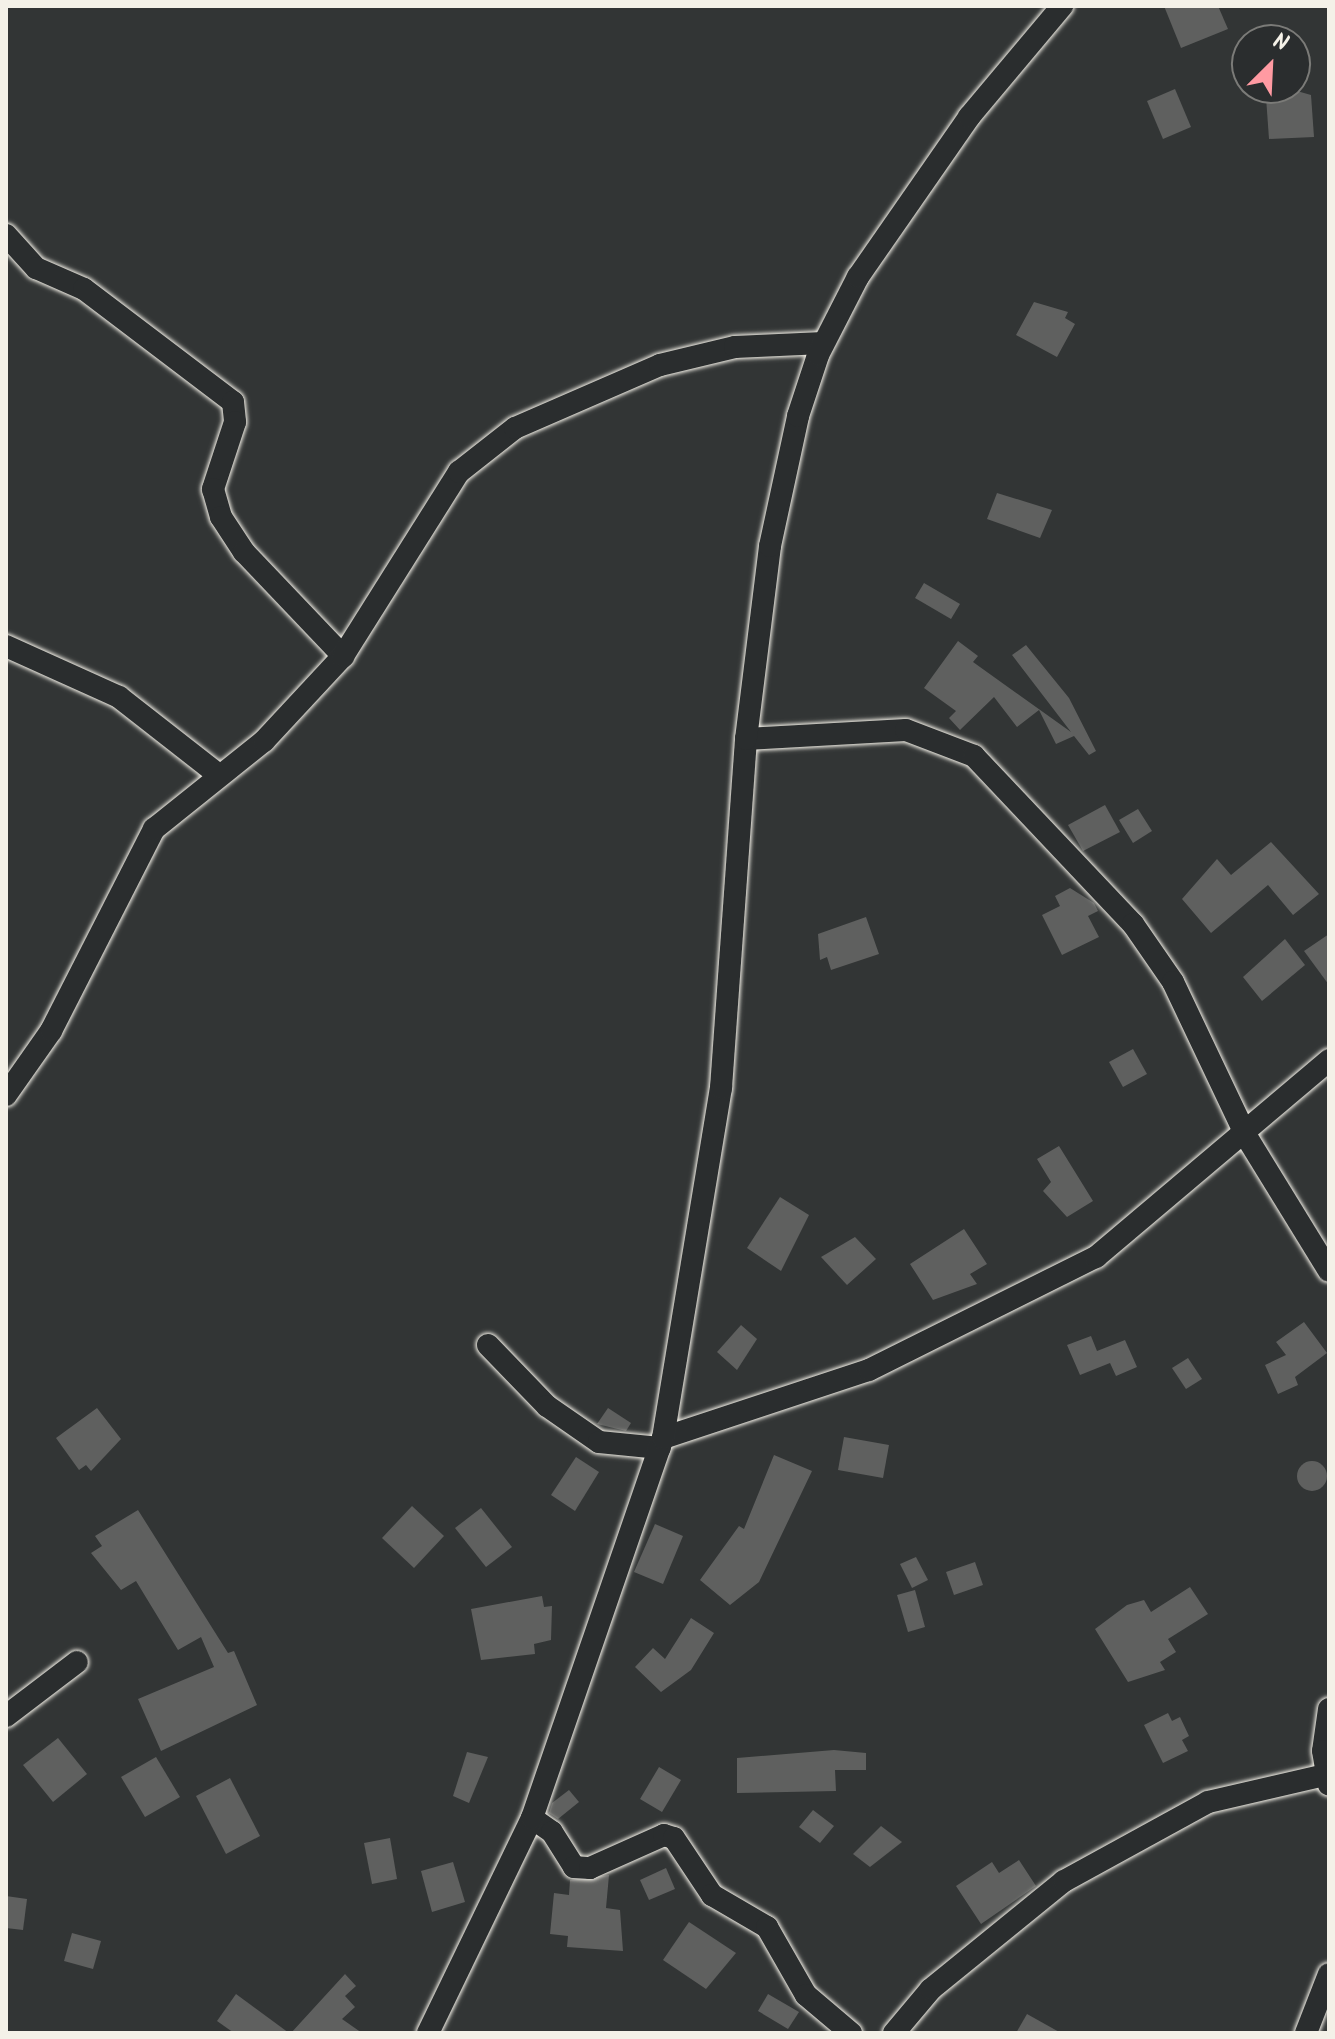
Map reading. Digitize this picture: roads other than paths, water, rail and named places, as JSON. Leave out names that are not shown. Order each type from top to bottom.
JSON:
[{"type":"street","points":[[428,2033],[532,1818],[661,1443],[721,1088],[746,739],[783,475],[823,343],[858,277],[969,117],[1062,6]]},
{"type":"street","points":[[6,235],[36,268],[84,289],[233,402],[235,422],[213,489],[221,517],[244,552],[343,656]]},
{"type":"street","points":[[6,1095],[51,1031],[154,829],[264,741],[343,656],[459,472],[515,428],[660,365],[735,347],[823,343]]},
{"type":"street","points":[[6,646],[119,697],[219,775]]},
{"type":"street","points":[[746,739],[906,730],[974,756],[1133,924],[1173,982],[1246,1136],[1329,1271]]},
{"type":"street","points":[[488,1345],[547,1406],[599,1442],[661,1443],[869,1370],[1096,1257],[1246,1136],[1329,1060]]},
{"type":"street","points":[[6,1716],[77,1662]]},
{"type":"street","points":[[900,2031],[931,1989],[1064,1881],[1208,1802],[1328,1777],[1329,1709]]},
{"type":"street","points":[[532,1818],[552,1832],[574,1867],[590,1868],[664,1835],[674,1838],[712,1895],[767,1927],[806,1995],[851,2033]]},
{"type":"street","points":[[1306,2033],[1329,1974]]}]
